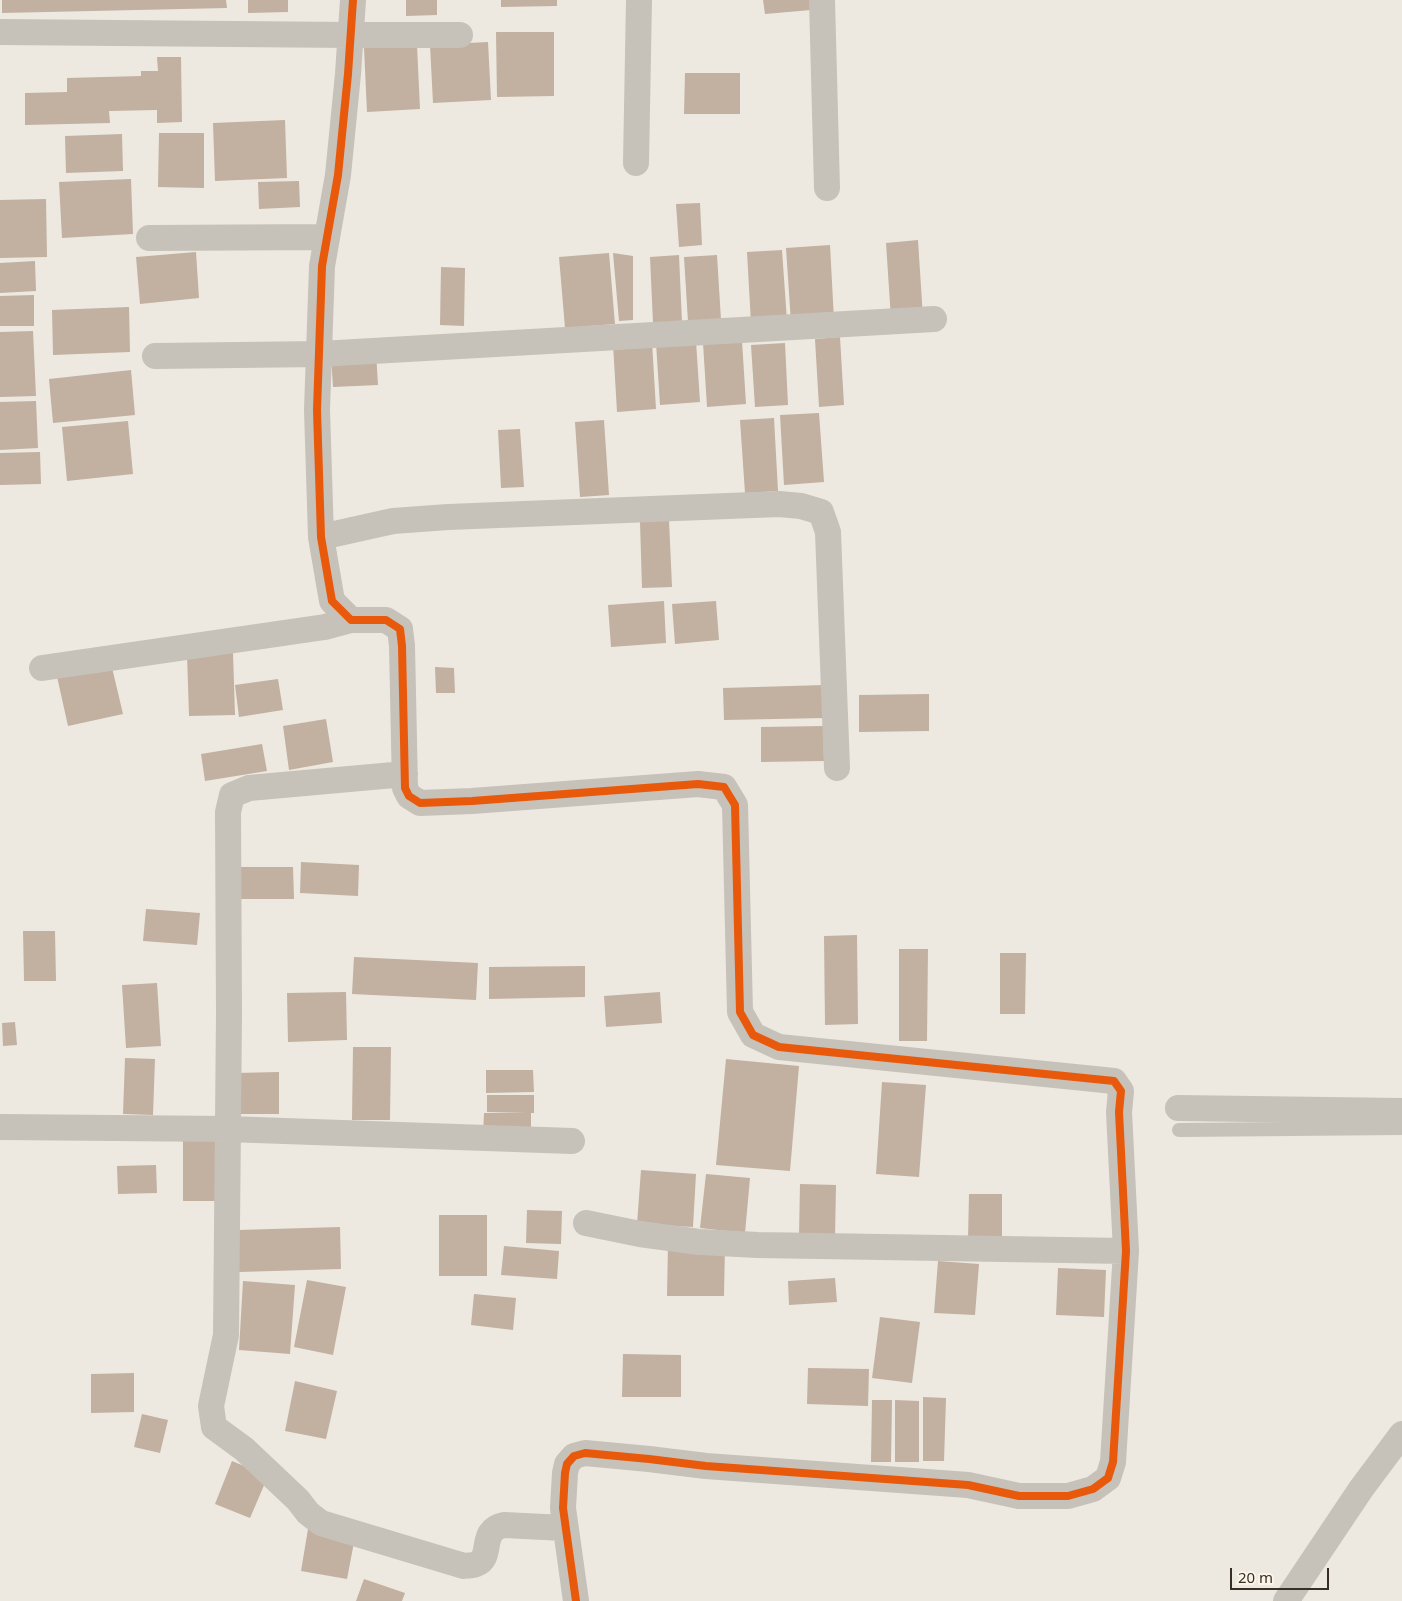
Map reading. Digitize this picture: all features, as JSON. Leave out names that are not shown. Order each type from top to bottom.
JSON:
[{"type":"street","points":[[351,620],[332,601],[321,537],[317,410],[322,266],[338,175],[353,0]]},
{"type":"street","points":[[636,163],[639,0]]},
{"type":"street","points":[[822,0],[827,188]]},
{"type":"street","points":[[0,32],[351,36],[460,35]]},
{"type":"street","points":[[149,238],[327,237]]},
{"type":"street","points":[[155,356],[320,354],[934,319]]},
{"type":"street","points":[[321,537],[393,521],[501,513],[779,504],[801,506],[821,512],[828,532],[837,768]]},
{"type":"street","points":[[42,668],[325,627],[351,620],[386,620],[400,629],[406,788],[409,796],[420,803],[472,801],[698,784],[724,787],[735,805],[740,1012],[753,1035],[778,1047],[1114,1081],[1121,1092],[1119,1112],[1126,1251],[1113,1462],[1108,1478],[1093,1489],[1068,1496],[1019,1496],[968,1485],[706,1466],[586,1453],[574,1456],[567,1464],[565,1474],[564,1528],[576,1601]]},
{"type":"street","points":[[406,774],[249,788],[232,795],[228,812],[229,1014],[226,1336],[211,1406],[214,1427],[244,1448],[298,1500],[308,1513],[321,1523],[464,1566],[478,1564],[484,1559],[490,1533],[496,1527],[504,1525],[564,1528]]},
{"type":"street","points":[[1179,1119],[1402,1111]]},
{"type":"street","points":[[0,1127],[227,1129],[572,1142]]},
{"type":"street","points":[[586,1223],[640,1234],[699,1242],[758,1245],[1126,1251]]},
{"type":"street","points":[[1286,1601],[1361,1489],[1402,1434]]},
{"type":"lane","points":[[1179,1119],[1402,1128]]},
{"type":"building","points":[[2,0],[226,0],[227,8],[2,13]]},
{"type":"building","points":[[248,0],[288,0],[288,12],[248,13]]},
{"type":"building","points":[[406,0],[437,0],[437,15],[406,16]]},
{"type":"building","points":[[501,0],[557,0],[557,6],[501,7]]},
{"type":"building","points":[[763,0],[811,0],[811,10],[765,14]]},
{"type":"building","points":[[496,32],[554,32],[554,96],[497,97]]},
{"type":"building","points":[[488,42],[491,100],[433,103],[430,45]]},
{"type":"building","points":[[417,45],[420,109],[367,112],[364,48]]},
{"type":"building","points":[[157,57],[181,57],[182,122],[157,123],[157,110],[109,111],[110,123],[25,125],[25,93],[67,92],[67,78],[141,76],[141,71],[158,71]]},
{"type":"building","points":[[685,73],[740,73],[740,114],[684,114]]},
{"type":"building","points":[[285,120],[287,178],[215,181],[213,123]]},
{"type":"building","points":[[159,133],[204,133],[204,188],[158,187]]},
{"type":"building","points":[[122,134],[123,171],[66,173],[65,136]]},
{"type":"building","points":[[131,179],[133,234],[62,238],[59,182]]},
{"type":"building","points":[[299,181],[300,207],[259,209],[258,182]]},
{"type":"building","points":[[46,199],[47,257],[0,258],[0,200]]},
{"type":"building","points":[[700,203],[702,245],[679,247],[676,204]]},
{"type":"building","points":[[918,240],[923,318],[891,319],[886,243]]},
{"type":"building","points":[[830,245],[834,320],[791,323],[786,248]]},
{"type":"building","points":[[782,250],[787,321],[751,323],[747,252]]},
{"type":"building","points":[[196,252],[199,298],[140,304],[136,257]]},
{"type":"building","points":[[609,253],[615,324],[565,328],[559,257]]},
{"type":"building","points":[[613,253],[633,256],[633,320],[619,321]]},
{"type":"building","points":[[679,255],[682,322],[653,323],[650,257]]},
{"type":"building","points":[[717,255],[721,320],[688,322],[684,257]]},
{"type":"building","points":[[35,261],[36,291],[0,293],[0,263]]},
{"type":"building","points":[[441,267],[465,268],[464,326],[440,325]]},
{"type":"building","points":[[34,295],[34,326],[0,326],[0,296]]},
{"type":"building","points":[[129,307],[130,352],[53,355],[52,310]]},
{"type":"building","points":[[33,331],[36,396],[0,397],[0,332]]},
{"type":"building","points":[[840,337],[844,405],[819,407],[815,339]]},
{"type":"building","points":[[696,341],[700,402],[660,405],[656,343]]},
{"type":"building","points":[[742,341],[746,404],[707,407],[703,343]]},
{"type":"building","points":[[652,342],[656,409],[617,412],[613,344]]},
{"type":"building","points":[[785,343],[788,405],[755,407],[751,345]]},
{"type":"building","points":[[376,352],[378,385],[333,387],[331,355]]},
{"type":"building","points":[[131,370],[135,415],[53,423],[49,379]]},
{"type":"building","points":[[36,401],[38,448],[0,450],[0,402]]},
{"type":"building","points":[[819,413],[824,482],[784,485],[780,415]]},
{"type":"building","points":[[774,418],[778,491],[745,493],[740,420]]},
{"type":"building","points":[[604,420],[609,495],[580,497],[575,422]]},
{"type":"building","points":[[128,421],[133,474],[67,481],[62,427]]},
{"type":"building","points":[[520,429],[524,487],[501,488],[498,430]]},
{"type":"building","points":[[40,452],[41,484],[0,485],[0,453]]},
{"type":"building","points":[[669,520],[672,587],[642,588],[640,522]]},
{"type":"building","points":[[664,601],[666,643],[611,647],[608,605]]},
{"type":"building","points":[[716,601],[719,640],[675,644],[672,604]]},
{"type":"building","points":[[233,653],[235,715],[189,716],[187,655]]},
{"type":"building","points":[[110,659],[123,714],[68,726],[56,672]]},
{"type":"building","points":[[435,667],[454,668],[455,693],[436,693]]},
{"type":"building","points":[[278,679],[283,710],[239,717],[235,685]]},
{"type":"building","points":[[825,685],[825,718],[724,720],[723,688]]},
{"type":"building","points":[[929,694],[929,731],[859,732],[859,695]]},
{"type":"building","points":[[326,719],[333,762],[289,770],[283,726]]},
{"type":"building","points":[[823,726],[824,761],[761,762],[761,727]]},
{"type":"building","points":[[262,744],[267,771],[205,781],[201,754]]},
{"type":"building","points":[[301,862],[359,865],[358,896],[300,893]]},
{"type":"building","points":[[234,867],[293,867],[294,899],[234,899]]},
{"type":"building","points":[[146,909],[200,913],[197,945],[143,941]]},
{"type":"building","points":[[23,931],[55,931],[56,981],[24,981]]},
{"type":"building","points":[[857,935],[858,1024],[825,1025],[824,936]]},
{"type":"building","points":[[899,949],[928,949],[927,1041],[899,1041]]},
{"type":"building","points":[[1000,953],[1026,953],[1025,1014],[1000,1014]]},
{"type":"building","points":[[354,957],[478,963],[476,1000],[352,994]]},
{"type":"building","points":[[585,966],[585,997],[489,999],[489,967]]},
{"type":"building","points":[[157,983],[161,1046],[126,1048],[122,985]]},
{"type":"building","points":[[346,992],[347,1040],[288,1042],[287,993]]},
{"type":"building","points":[[660,992],[662,1023],[606,1027],[604,996]]},
{"type":"building","points":[[15,1022],[17,1045],[3,1046],[2,1023]]},
{"type":"building","points":[[353,1047],[391,1047],[390,1120],[352,1120]]},
{"type":"building","points":[[125,1058],[155,1059],[153,1115],[123,1114]]},
{"type":"building","points":[[726,1059],[799,1066],[790,1171],[716,1165]]},
{"type":"building","points":[[486,1070],[533,1070],[534,1092],[486,1093]]},
{"type":"building","points":[[279,1072],[279,1114],[235,1114],[235,1073]]},
{"type":"building","points":[[882,1082],[926,1085],[919,1177],[876,1174]]},
{"type":"building","points":[[487,1095],[534,1095],[534,1113],[531,1113],[531,1136],[483,1135],[484,1113],[526,1113],[487,1112]]},
{"type":"building","points":[[183,1135],[216,1135],[216,1201],[183,1201]]},
{"type":"building","points":[[156,1165],[157,1193],[118,1194],[117,1166]]},
{"type":"building","points":[[641,1170],[696,1174],[693,1227],[637,1224]]},
{"type":"building","points":[[706,1174],[750,1178],[745,1233],[700,1228]]},
{"type":"building","points":[[800,1184],[836,1185],[835,1238],[799,1237]]},
{"type":"building","points":[[969,1194],[1002,1194],[1002,1240],[968,1239]]},
{"type":"building","points":[[527,1210],[562,1211],[561,1244],[526,1243]]},
{"type":"building","points":[[439,1215],[487,1215],[487,1276],[439,1276]]},
{"type":"building","points":[[340,1227],[341,1269],[239,1272],[238,1230]]},
{"type":"building","points":[[668,1244],[725,1244],[724,1296],[667,1296]]},
{"type":"building","points":[[504,1246],[559,1251],[557,1279],[501,1275]]},
{"type":"building","points":[[938,1261],[979,1264],[975,1315],[934,1313]]},
{"type":"building","points":[[1058,1268],[1106,1270],[1104,1317],[1056,1315]]},
{"type":"building","points":[[835,1278],[837,1302],[789,1305],[788,1281]]},
{"type":"building","points":[[307,1280],[346,1287],[333,1355],[294,1347]]},
{"type":"building","points":[[243,1281],[295,1285],[290,1354],[239,1350]]},
{"type":"building","points":[[474,1294],[516,1298],[513,1330],[471,1325]]},
{"type":"building","points":[[880,1317],[920,1322],[912,1383],[872,1378]]},
{"type":"building","points":[[623,1354],[681,1355],[681,1397],[622,1397]]},
{"type":"building","points":[[808,1368],[869,1369],[868,1406],[807,1404]]},
{"type":"building","points":[[134,1373],[134,1412],[91,1413],[91,1374]]},
{"type":"building","points":[[295,1381],[337,1391],[326,1439],[285,1431]]},
{"type":"building","points":[[923,1397],[946,1398],[944,1461],[923,1461]]},
{"type":"building","points":[[872,1400],[892,1400],[891,1462],[871,1462]]},
{"type":"building","points":[[895,1400],[919,1401],[919,1462],[895,1462]]},
{"type":"building","points":[[142,1414],[168,1420],[160,1453],[134,1447]]},
{"type":"building","points":[[232,1461],[268,1476],[250,1518],[215,1504]]},
{"type":"building","points":[[308,1529],[355,1537],[347,1579],[301,1571]]},
{"type":"building","points":[[364,1579],[405,1593],[402,1601],[356,1601]]},
{"type":"cycle path","points":[[353,0],[338,175],[322,266],[317,410],[321,537],[332,601],[351,620],[386,620],[400,629],[405,788],[409,796],[420,803],[472,801],[698,784],[724,787],[735,805],[740,1012],[753,1035],[779,1047],[1114,1081],[1121,1091],[1119,1112],[1126,1251],[1113,1462],[1108,1478],[1093,1489],[1068,1496],[1019,1496],[968,1485],[706,1466],[585,1453],[574,1456],[567,1464],[565,1473],[563,1508],[576,1601]]}]
